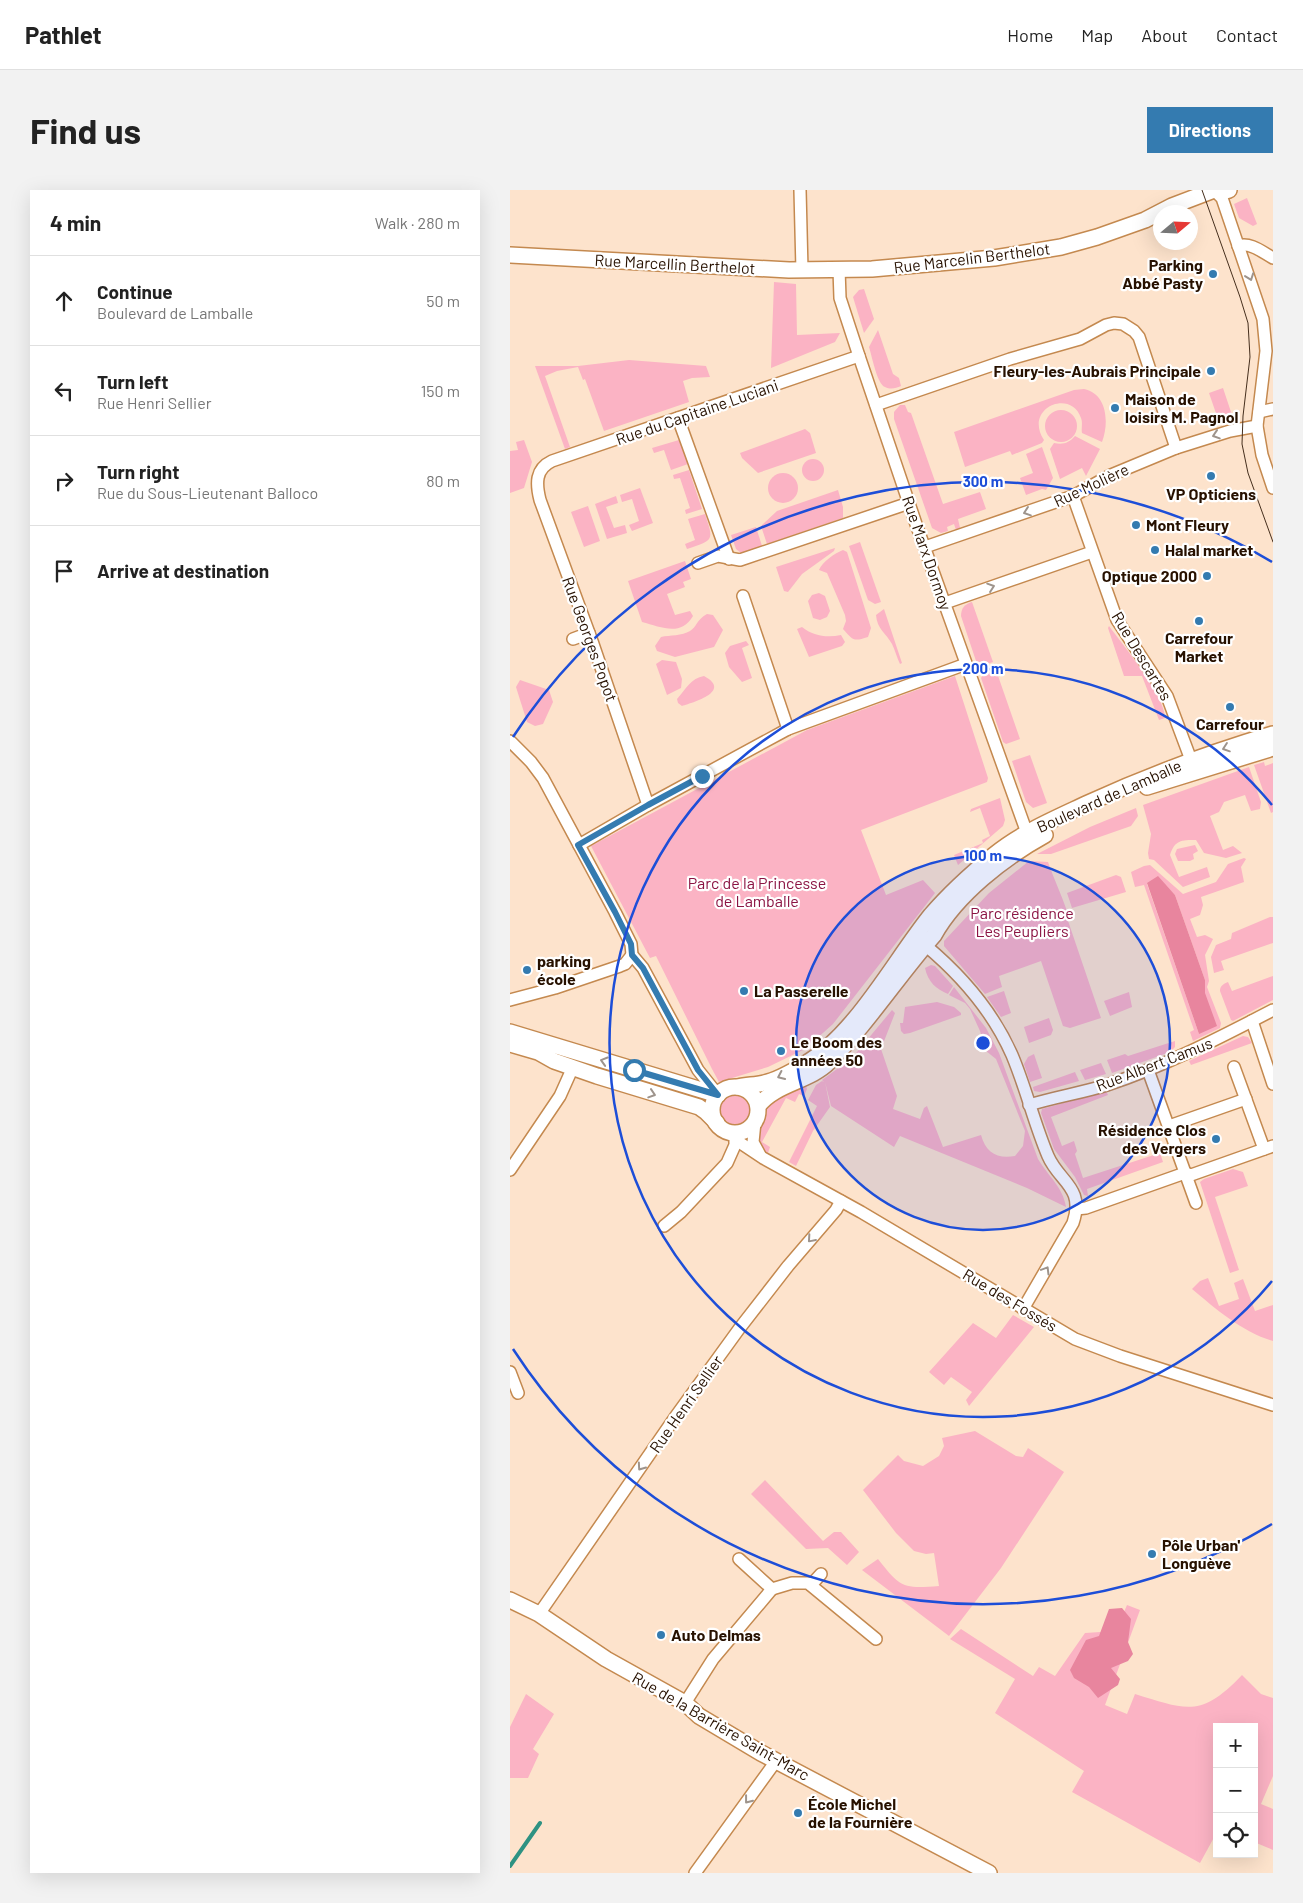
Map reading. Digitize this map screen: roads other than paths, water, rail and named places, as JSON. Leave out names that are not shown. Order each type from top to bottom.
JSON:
[{"type":"street","points":[[800,190],[802,270]]},
{"type":"street","points":[[1215,192],[1238,246],[1259,305],[1265,332],[1266,352],[1257,426],[1262,455],[1273,488]]},
{"type":"street","name":"Rue Marcelin Berthelot","points":[[839,269],[872,269],[994,258],[1061,247],[1127,227],[1215,192]]},
{"type":"street","points":[[1238,246],[1248,244],[1273,258]]},
{"type":"street","name":"Rue Marcellin Berthelot","points":[[510,255],[802,270],[839,269]]},
{"type":"street","name":"Rue Marx Dormoy","points":[[839,269],[840,298],[859,356],[909,503],[1029,838]]},
{"type":"street","points":[[876,405],[1010,359],[1080,339],[1106,325],[1114,323],[1123,324],[1134,331],[1138,337],[1176,448]]},
{"type":"street","name":"Rue du Capitaine Luciani","points":[[539,474],[546,464],[552,461],[859,356]]},
{"type":"street","points":[[1259,412],[1273,408]]},
{"type":"street","points":[[678,418],[730,559]]},
{"type":"street","name":"Rue Molière","points":[[925,547],[1073,496],[1111,475],[1176,448],[1230,431],[1257,426]]},
{"type":"street","name":"Rue Georges Popot","points":[[539,474],[538,489],[540,500],[589,633],[648,805]]},
{"type":"street","name":"Rue Descartes","points":[[1073,496],[1117,620],[1167,696],[1194,766]]},
{"type":"street","points":[[698,563],[718,556],[740,560],[909,503]]},
{"type":"street","points":[[945,603],[1092,552]]},
{"type":"street","points":[[743,596],[788,729]]},
{"type":"street","points":[[572,640],[589,633]]},
{"type":"street","points":[[578,845],[788,729],[966,664]]},
{"type":"street","name":"Boulevard de Lamballe","points":[[1194,766],[1273,734]]},
{"type":"street","points":[[510,741],[537,769],[615,912],[631,944],[632,955],[643,968],[698,1070],[718,1095]]},
{"type":"street","name":"Boulevard de Lamballe","points":[[758,1106],[769,1094],[814,1073],[827,1064],[883,1000],[920,941],[932,915],[993,856],[1012,842],[1029,838],[1052,820],[1133,783],[1194,766],[1273,748]]},
{"type":"street","points":[[920,941],[966,985],[992,1019],[1012,1056],[1048,1157],[1071,1186],[1074,1194],[1076,1209],[1069,1231],[1023,1309]]},
{"type":"street","name":"Boulevard de Lamballe","points":[[738,1087],[766,1083],[804,1065],[820,1054],[844,1030],[920,941]]},
{"type":"street","points":[[510,1000],[555,988],[624,964],[632,955]]},
{"type":"street","name":"Rue Albert Camus","points":[[1029,1105],[1106,1085],[1148,1070],[1187,1054],[1273,1010]]},
{"type":"street","points":[[1252,1021],[1273,1084]]},
{"type":"street","points":[[510,1032],[718,1095]]},
{"type":"street","points":[[510,1044],[538,1052],[573,1067],[674,1101],[699,1107],[722,1128],[736,1136]]},
{"type":"street","points":[[510,1168],[560,1096],[573,1067]]},
{"type":"street","points":[[1076,1209],[1086,1208],[1185,1174],[1191,1175],[1269,1148],[1246,1099],[1234,1067]]},
{"type":"street","points":[[1148,1070],[1196,1203]]},
{"type":"street","points":[[717,1123],[712,1109],[718,1095],[724,1090],[738,1087],[751,1093],[758,1106],[753,1142],[763,1158]]},
{"type":"street","points":[[1169,1126],[1246,1099]]},
{"type":"street","points":[[664,1226],[681,1212],[728,1163],[736,1136],[750,1128],[755,1122]]},
{"type":"street","name":"Rue des Fossés","points":[[736,1136],[763,1158],[945,1260],[1023,1309],[1081,1341],[1120,1356],[1273,1404]]},
{"type":"street","name":"Rue Henri Sellier","points":[[540,1614],[676,1416],[734,1336],[788,1266],[842,1201]]},
{"type":"street","points":[[510,1372],[518,1393]]},
{"type":"street","points":[[739,1559],[772,1589]]},
{"type":"street","points":[[811,1585],[820,1574]]},
{"type":"street","points":[[686,1703],[713,1659],[772,1589],[792,1583],[808,1583],[876,1639]]},
{"type":"street","name":"Rue de la Barrière Saint-Marc","points":[[510,1600],[540,1614],[606,1658],[686,1703],[699,1716],[776,1761],[989,1873]]},
{"type":"street","points":[[695,1873],[776,1761]]},
{"type":"waterway","points":[[510,1866],[540,1823]]},
{"type":"tram line","points":[[1202,190],[1248,323],[1250,357],[1243,416],[1242,444],[1248,473],[1273,542]]},
{"type":"place","name":"Parking Abbé Pasty","points":[[1213,274]]},
{"type":"place","name":"Fleury-les-Aubrais Principale","points":[[1211,371]]},
{"type":"place","name":"Maison de loisirs M. Pagnol","points":[[1115,408]]},
{"type":"place","name":"VP Opticiens","points":[[1211,476]]},
{"type":"place","name":"Mont Fleury","points":[[1136,525]]},
{"type":"place","name":"Halal market","points":[[1155,550]]},
{"type":"place","name":"Optique 2000","points":[[1207,576]]},
{"type":"place","name":"Carrefour Market","points":[[1199,621]]},
{"type":"place","name":"Carrefour","points":[[1230,707]]},
{"type":"place","name":"parking école","points":[[527,970]]},
{"type":"place","name":"La Passerelle","points":[[744,991]]},
{"type":"place","name":"Le Boom des années 50","points":[[781,1051]]},
{"type":"place","name":"Résidence Clos des Vergers","points":[[1216,1139]]},
{"type":"place","name":"Pôle Urban' Longuève","points":[[1152,1554]]},
{"type":"place","name":"Auto Delmas","points":[[661,1635]]},
{"type":"place","name":"École Michel de la Fournière","points":[[798,1813]]},
{"type":"park label","name":"Parc de la Princesse de Lamballe","points":[[757,892]]},
{"type":"park label","name":"Parc résidence Les Peupliers","points":[[1022,922]]}]
